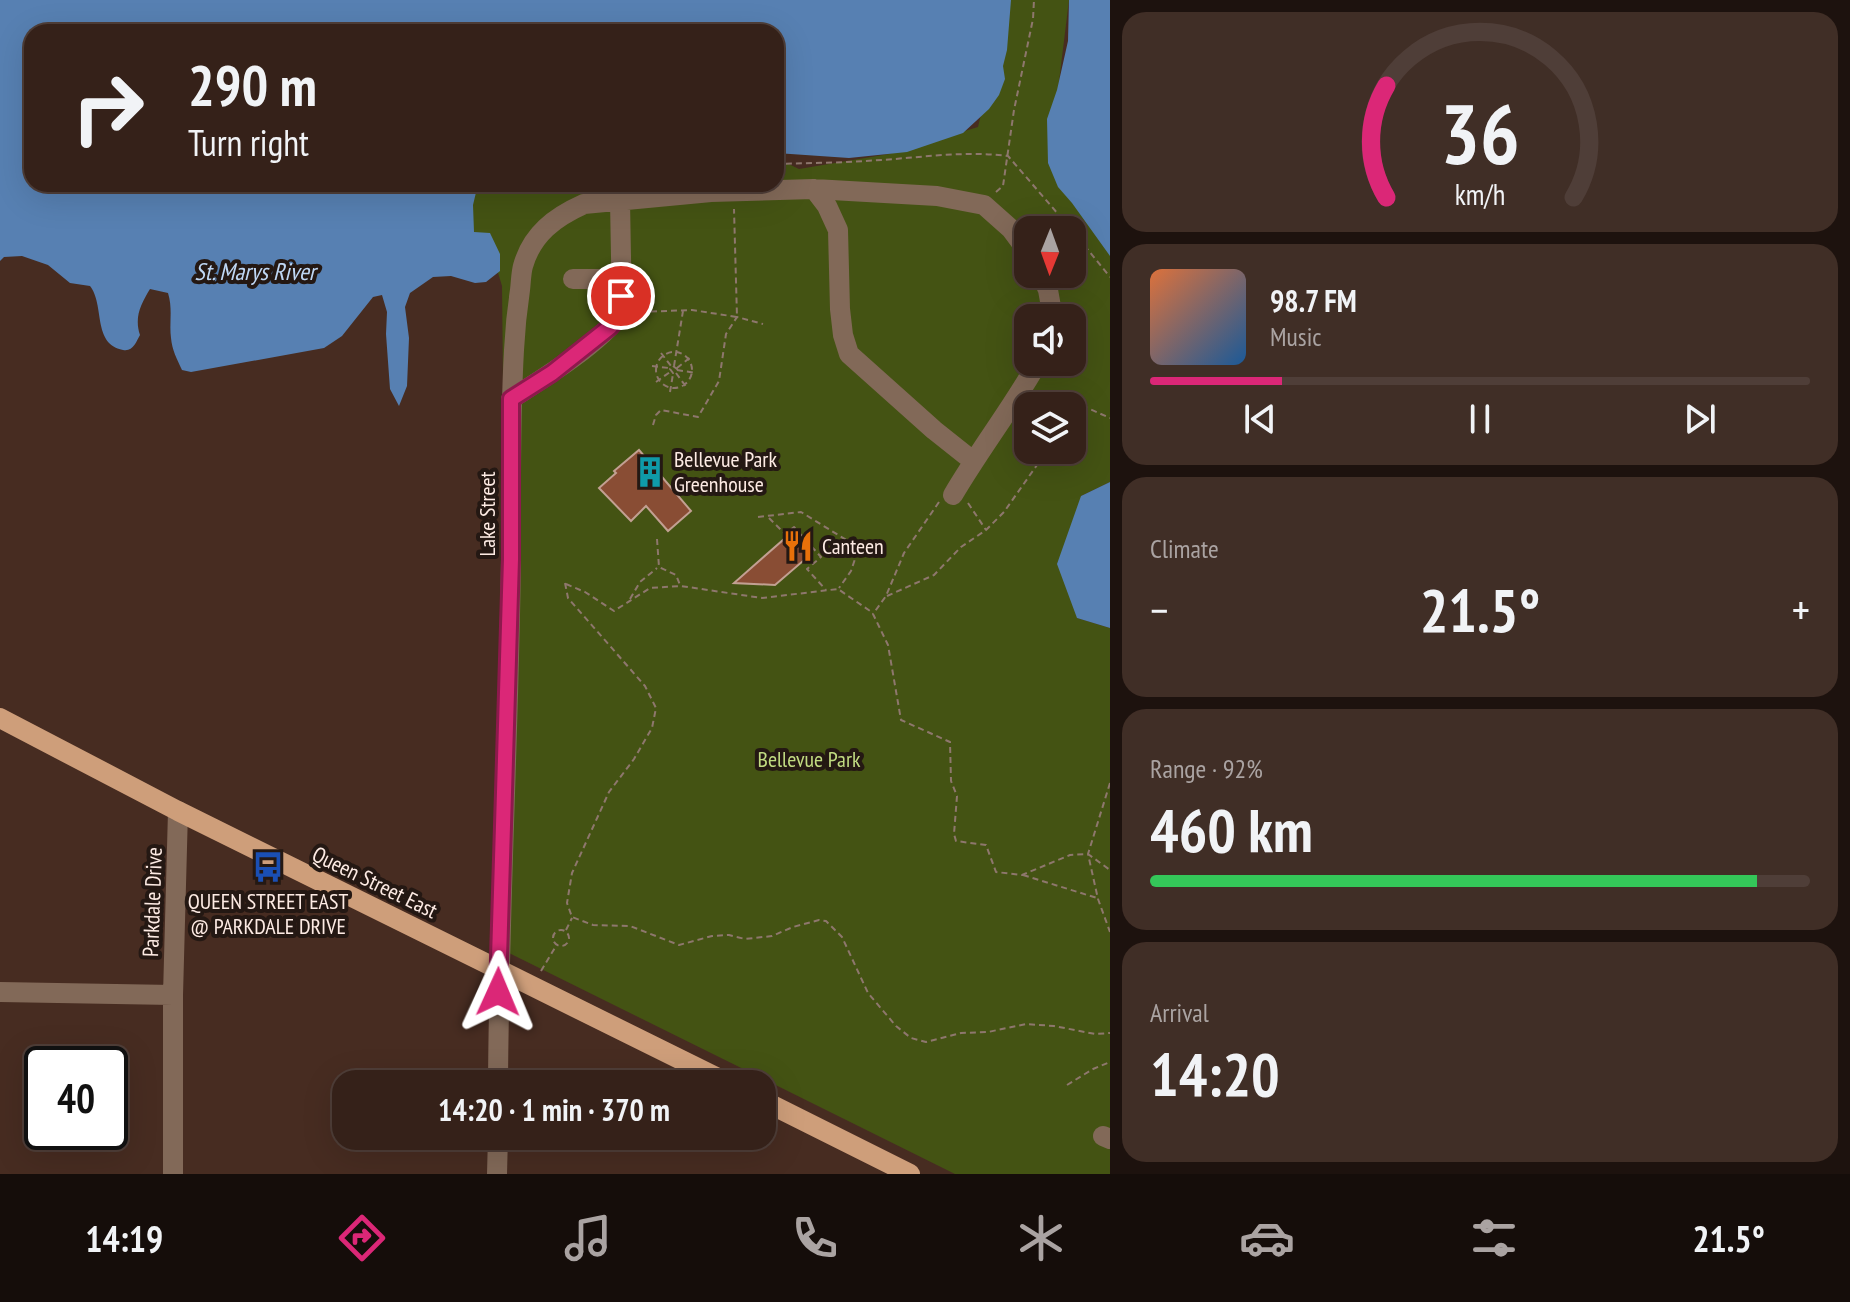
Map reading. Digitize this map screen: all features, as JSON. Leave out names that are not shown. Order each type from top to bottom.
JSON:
[{"type":"main road","name":"Queen Street East","points":[[0,718],[178,811],[702,1070]]},
{"type":"main road","points":[[776,1107],[910,1174]]},
{"type":"street","points":[[814,189],[827,206],[838,230],[840,309],[849,354],[973,461]]},
{"type":"street","name":"Lake Street","points":[[784,190],[937,196],[984,205]]},
{"type":"street","name":"Lake Street","points":[[498,1070],[498,970],[511,559],[511,399],[515,326],[523,266],[542,230],[567,211],[584,204],[733,192]]},
{"type":"street","points":[[511,399],[552,373],[610,327],[622,313],[620,200]]},
{"type":"street","points":[[984,205],[1014,233]]},
{"type":"street","points":[[573,279],[621,279]]},
{"type":"street","points":[[953,495],[1030,376]]},
{"type":"street","name":"Parkdale Drive","points":[[173,1174],[173,995],[178,811]]},
{"type":"street","points":[[0,992],[173,995]]},
{"type":"street","points":[[497,1174],[498,1150]]},
{"type":"path","points":[[984,205],[1003,186],[1034,0]]},
{"type":"path","points":[[653,425],[661,410],[698,417],[719,381],[726,334],[737,317],[733,192]]},
{"type":"path","points":[[670,390],[683,310]]},
{"type":"path","points":[[622,313],[713,312],[763,324]]},
{"type":"path","points":[[657,381],[654,366],[662,354],[677,351],[690,357]]},
{"type":"path","points":[[662,354],[686,386]]},
{"type":"path","points":[[657,381],[690,357]]},
{"type":"path","points":[[670,390],[686,386],[691,378],[694,373],[690,357]]},
{"type":"path","points":[[654,366],[694,373]]},
{"type":"path","points":[[657,381],[670,390]]},
{"type":"path","points":[[1086,407],[1110,418]]},
{"type":"path","points":[[886,596],[934,575],[961,547],[986,530],[1004,512],[1037,464]]},
{"type":"path","points":[[873,614],[886,596],[904,553],[940,500],[953,495],[967,501],[986,530]]},
{"type":"path","points":[[758,517],[801,512],[848,541],[856,556],[851,571],[838,589]]},
{"type":"path","points":[[767,516],[785,534],[794,527],[821,557],[807,569],[827,590]]},
{"type":"path","points":[[657,539],[659,567]]},
{"type":"path","points":[[659,567],[676,575],[681,586]]},
{"type":"path","points":[[630,600],[640,582],[659,567]]},
{"type":"path","points":[[565,931],[572,917],[567,903],[572,873],[609,792],[652,728],[656,708],[645,686],[568,598],[565,583],[614,611],[650,588],[681,586],[762,598],[838,589],[873,614],[888,645],[901,720],[950,742],[951,781],[957,796],[956,841],[986,845],[996,872],[1022,875],[1098,899]]},
{"type":"path","points":[[1110,783],[1088,854],[1098,899],[1110,932]]},
{"type":"path","points":[[1022,875],[1070,855],[1088,854],[1110,870]]},
{"type":"path","points":[[572,917],[593,925],[630,926],[679,945],[721,935],[745,939],[772,936],[793,927],[826,921],[842,937],[868,993],[896,1026],[911,1038],[926,1042],[961,1033],[988,1032],[1026,1024],[1095,1034],[1110,1033]]},
{"type":"path","points":[[557,945],[552,939],[554,933],[565,931]]},
{"type":"path","points":[[557,945],[565,945],[568,941],[565,931]]},
{"type":"path","points":[[533,985],[557,945]]},
{"type":"path","points":[[1067,1085],[1110,1062]]},
{"type":"green space","name":"Bellevue Park","points":[[1008,0],[1069,0],[1049,163],[1085,216],[1014,216],[1014,288],[1086,288],[1086,218],[1110,254],[1110,482],[1081,496],[1077,618],[1110,628],[1110,1174],[955,1174],[776,1085],[776,1070],[745,1070],[509,953],[502,286],[496,266],[448,260],[461,192],[784,192],[784,162],[799,169],[889,154],[978,127]]},
{"type":"water","name":"St. Marys River","points":[[0,0],[1011,0],[1003,66],[1005,79],[989,109],[963,133],[907,152],[849,158],[784,154],[784,24],[24,24],[24,192],[476,192],[473,205],[474,232],[490,233],[500,254],[500,271],[486,282],[475,283],[451,276],[433,277],[410,293],[405,307],[409,338],[407,386],[399,406],[390,389],[387,312],[382,295],[373,297],[342,336],[324,348],[191,372],[182,370],[172,347],[168,293],[150,289],[138,316],[140,335],[132,348],[123,350],[107,340],[90,286],[70,283],[48,265],[22,256],[4,257],[0,261]]},
{"type":"water","points":[[1069,0],[1110,0],[1110,256],[1086,223],[1086,216],[1081,216],[1058,187],[1048,163],[1047,119],[1068,41]]},
{"type":"water","points":[[1110,482],[1110,628],[1077,618],[1057,564],[1081,496]]},
{"type":"building","points":[[639,450],[691,511],[668,531],[646,506],[631,521],[599,488]]},
{"type":"building","points":[[791,533],[810,555],[775,585],[734,583]]},
{"type":"place","name":"Bellevue Park Greenhouse","points":[[650,472]]},
{"type":"place","name":"Canteen","points":[[798,546]]},
{"type":"place","name":"QUEEN STREET EAST @ PARKDALE DRIVE","points":[[268,867]]},
{"type":"route","points":[[498,992],[511,559],[511,399],[552,373],[610,327],[622,313],[621,296]]}]
